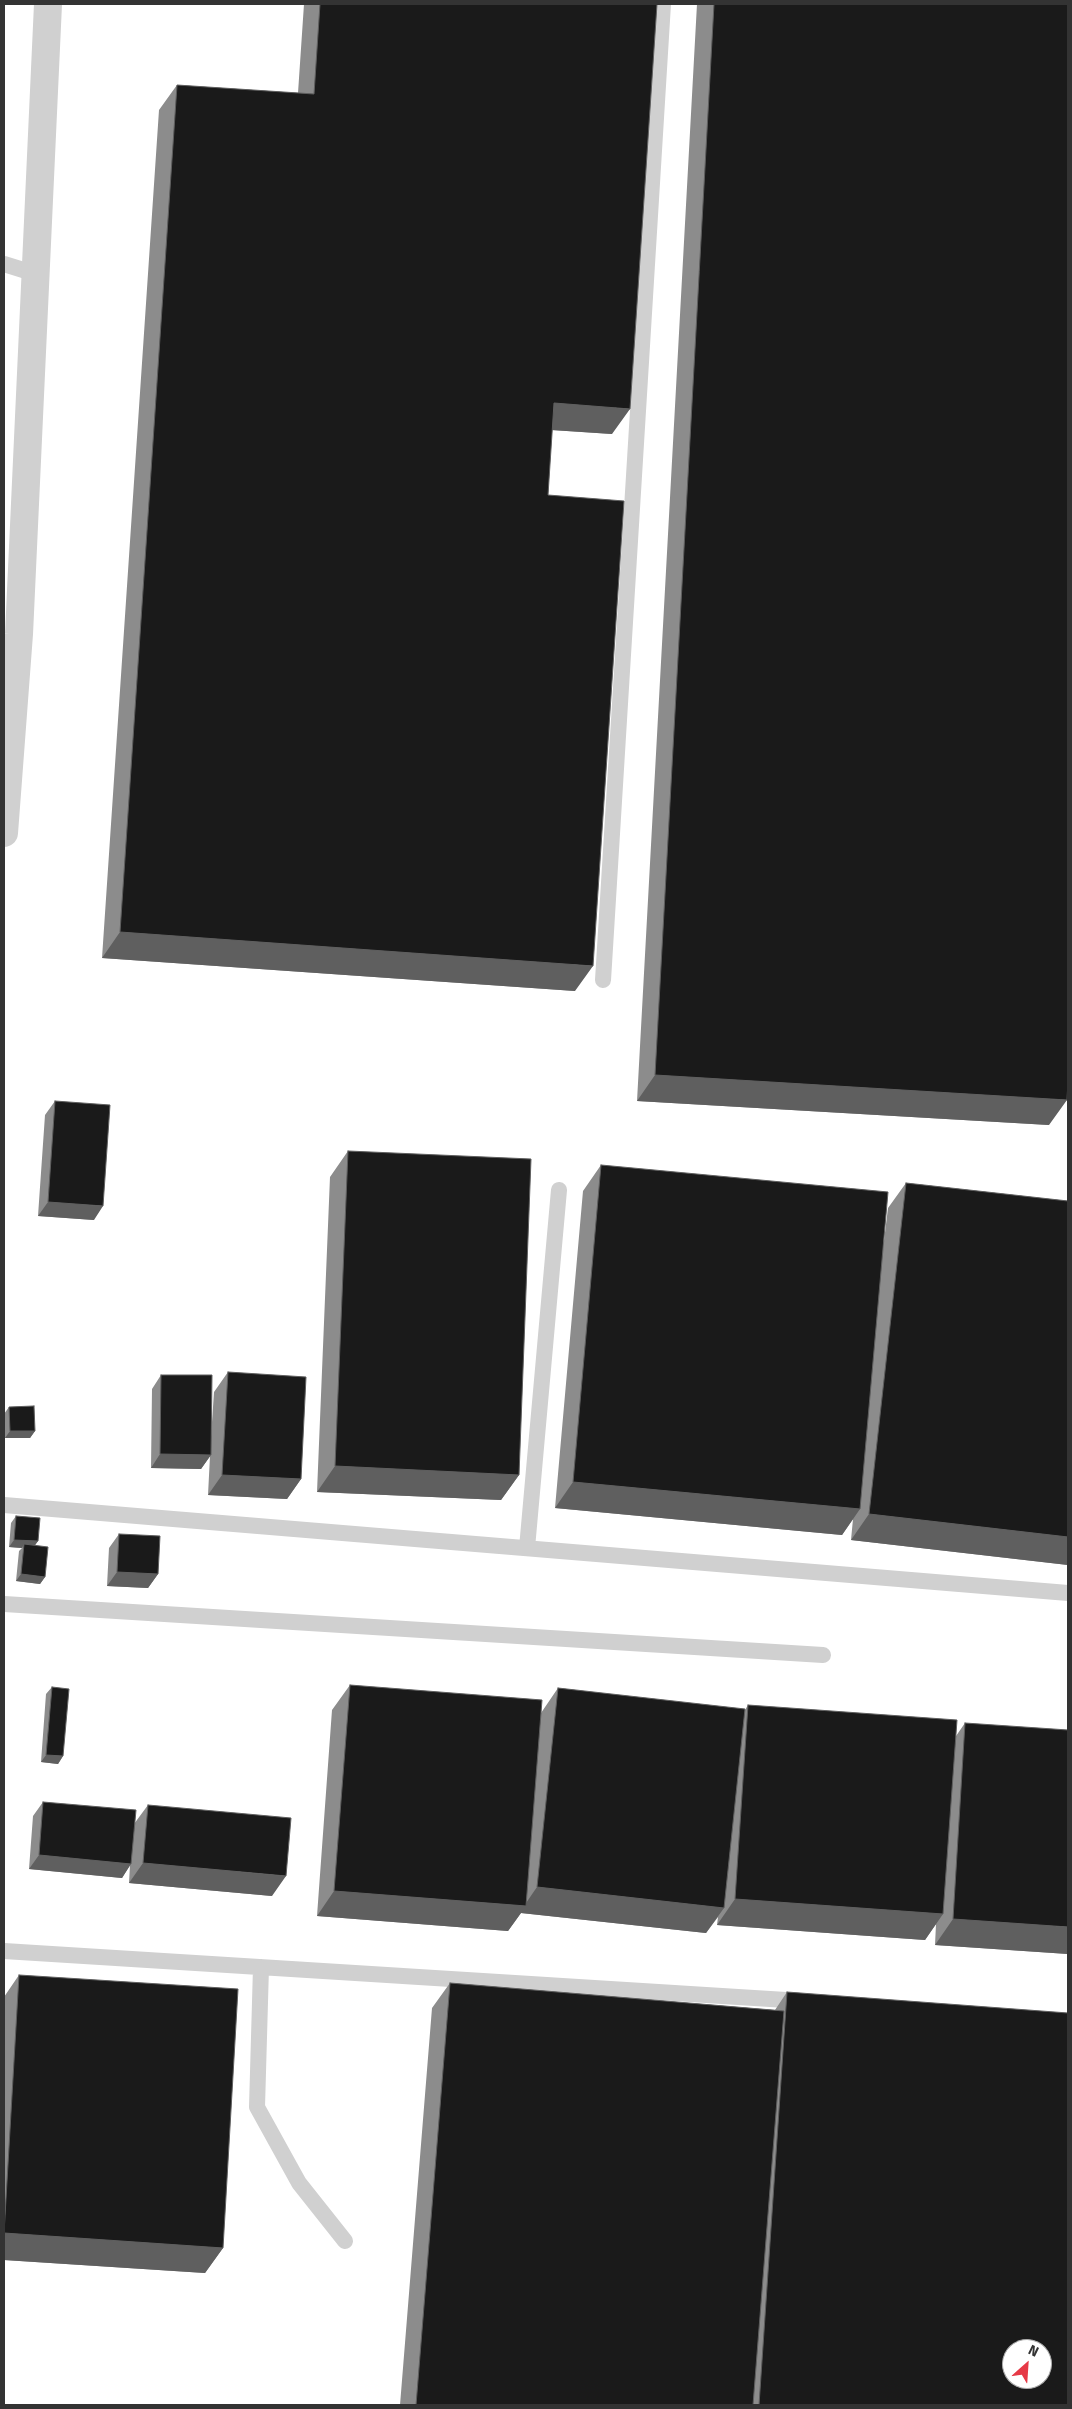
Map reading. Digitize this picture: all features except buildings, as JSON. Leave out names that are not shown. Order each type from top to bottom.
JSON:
[{"type":"street","points":[[4,833],[19,634],[48,4]]},
{"type":"lane","points":[[603,980],[663,4]]},
{"type":"lane","points":[[4,264],[36,274]]},
{"type":"lane","points":[[527,1548],[559,1190]]},
{"type":"lane","points":[[4,1505],[1068,1593]]},
{"type":"lane","points":[[4,1604],[823,1655]]},
{"type":"lane","points":[[4,1952],[819,2002]]},
{"type":"lane","points":[[261,1967],[257,2107],[299,2183],[344,2241]]}]
